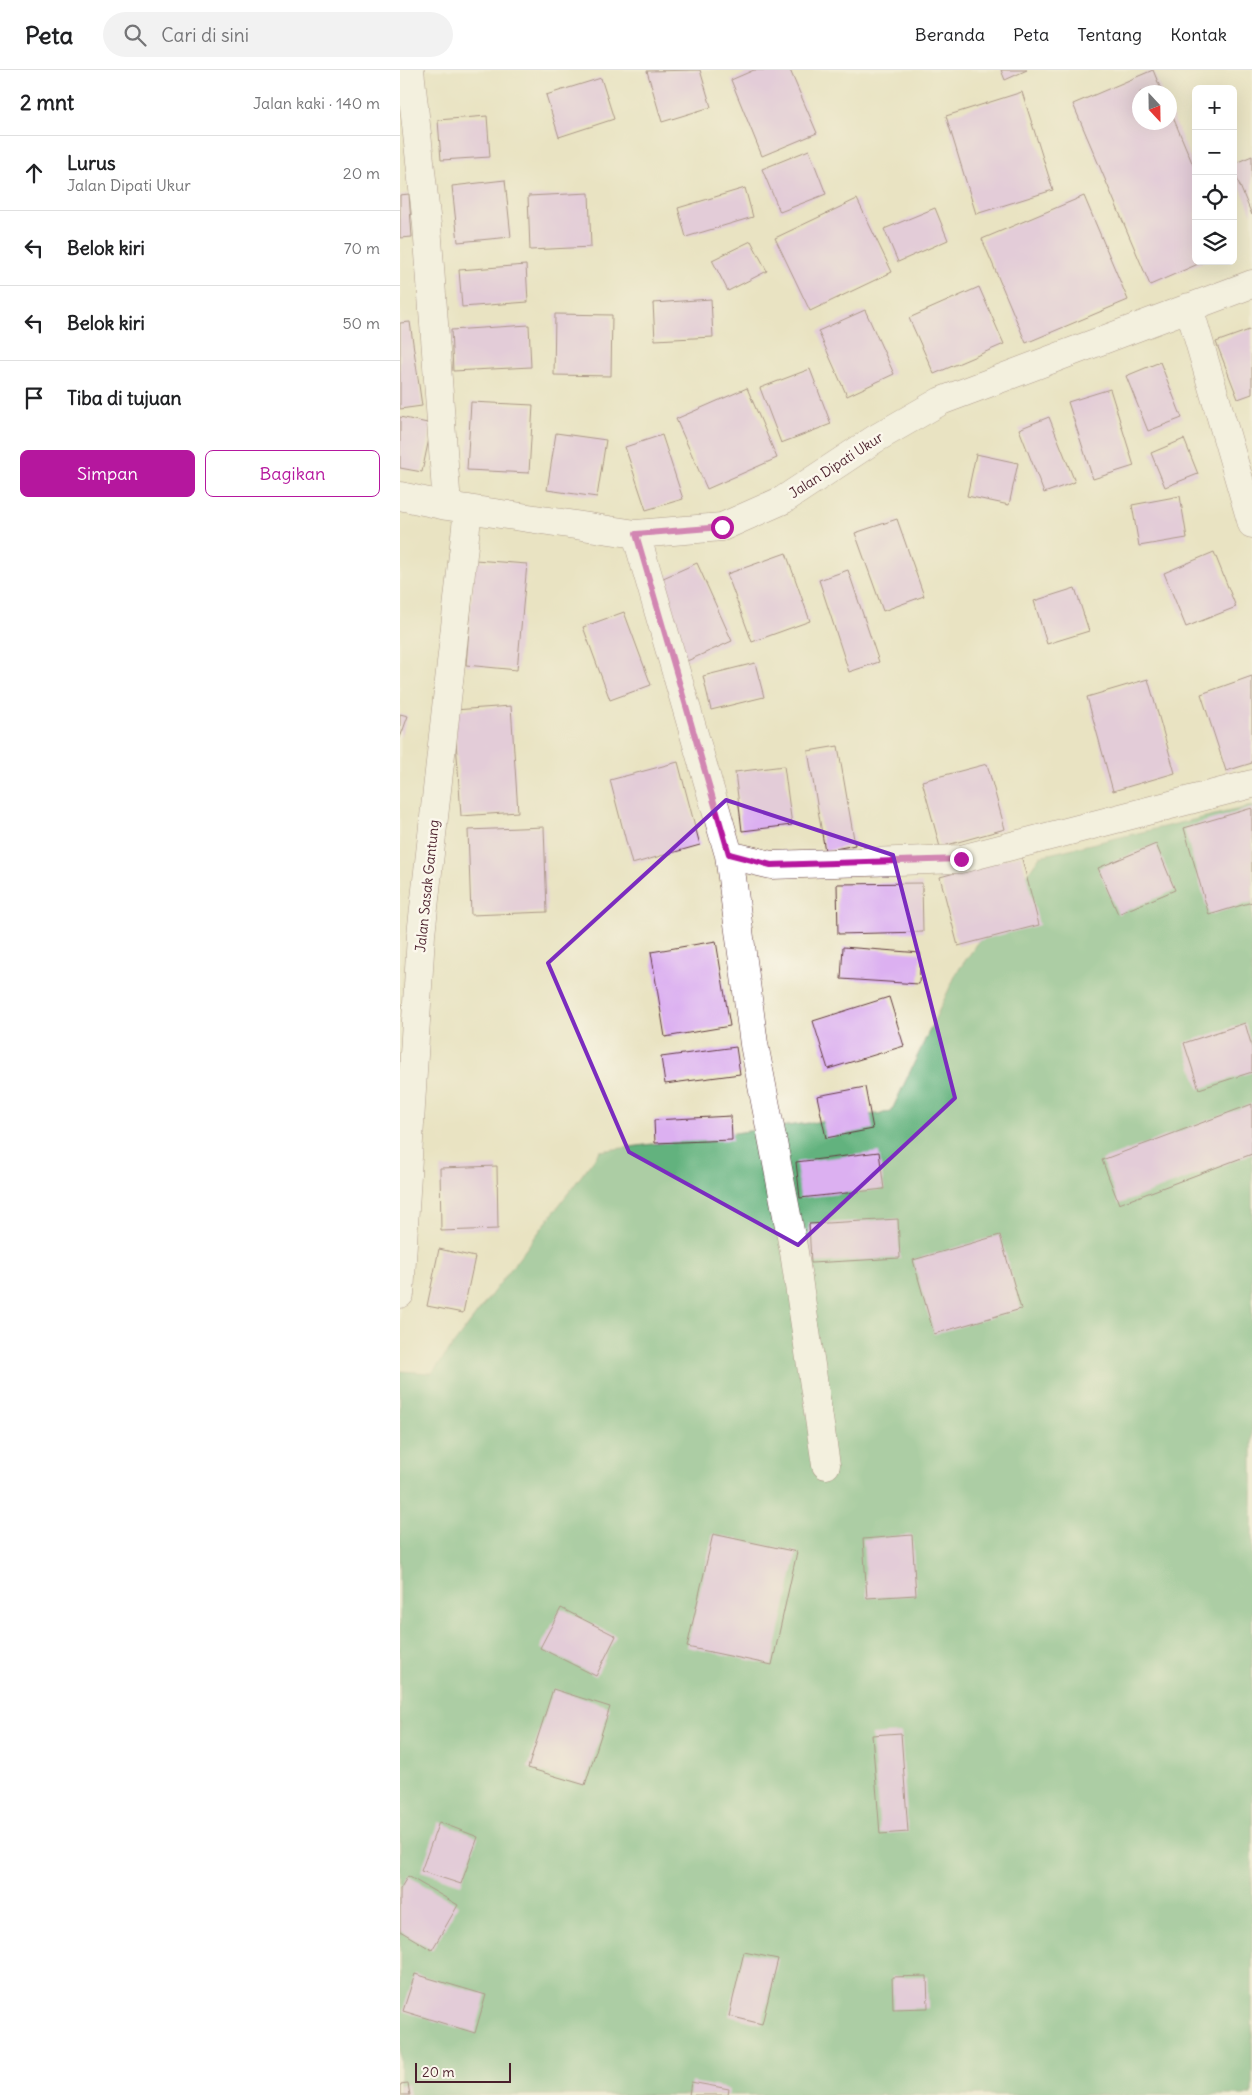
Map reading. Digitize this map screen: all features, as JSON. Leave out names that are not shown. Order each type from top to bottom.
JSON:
[{"type":"street","name":"Jalan Sasak Gantung","points":[[400,1294],[410,935],[457,507],[410,70]]},
{"type":"street","name":"Jalan Dipati Ukur","points":[[400,496],[457,507],[636,534],[722,527],[783,500],[875,438],[941,402],[1252,284]]},
{"type":"street","points":[[1189,307],[1252,524]]},
{"type":"street","points":[[636,534],[729,854],[754,1044],[794,1252],[826,1465]]},
{"type":"street","points":[[729,854],[771,865],[961,859],[1252,784]]},
{"type":"highlighted area","points":[[726,800],[893,855],[955,1098],[798,1245],[629,1152],[548,963]]},
{"type":"green space","points":[[1252,806],[1252,2095],[400,2095],[400,1371],[432,1373],[600,1151],[891,1112],[957,972],[1040,856]]},
{"type":"building","points":[[700,70],[711,107],[662,122],[647,71]]},
{"type":"building","points":[[754,70],[790,70],[817,133],[762,156],[731,80]]},
{"type":"building","points":[[1001,70],[1027,70],[1005,80]]},
{"type":"building","points":[[1153,70],[1159,85],[1132,85],[1132,130],[1177,130],[1177,127],[1192,162],[1192,265],[1196,265],[1150,285],[1073,104]]},
{"type":"building","points":[[601,78],[614,119],[559,137],[546,95]]},
{"type":"building","points":[[1022,92],[1053,190],[976,214],[946,116]]},
{"type":"building","points":[[487,116],[490,157],[441,160],[438,120]]},
{"type":"building","points":[[809,150],[826,194],[780,212],[762,169]]},
{"type":"building","points":[[1252,156],[1252,215],[1237,179],[1237,162]]},
{"type":"building","points":[[505,180],[511,237],[458,242],[452,186]]},
{"type":"building","points":[[745,188],[753,217],[686,237],[678,208]]},
{"type":"building","points":[[589,193],[591,247],[530,250],[528,196]]},
{"type":"building","points":[[409,194],[412,237],[400,238],[400,195]]},
{"type":"building","points":[[1084,196],[1128,300],[1026,343],[982,239]]},
{"type":"building","points":[[857,199],[892,272],[810,311],[775,238]]},
{"type":"building","points":[[935,208],[948,240],[898,262],[884,229]]},
{"type":"building","points":[[751,241],[767,271],[728,291],[712,260]]},
{"type":"building","points":[[526,265],[528,302],[462,307],[459,270]]},
{"type":"building","points":[[979,287],[1004,344],[934,374],[909,318]]},
{"type":"building","points":[[711,299],[713,337],[655,340],[653,303]]},
{"type":"building","points":[[865,310],[894,374],[847,396],[818,331]]},
{"type":"building","points":[[555,314],[612,315],[611,376],[554,375]]},
{"type":"building","points":[[410,322],[422,406],[400,409],[400,323]]},
{"type":"building","points":[[529,325],[531,367],[453,371],[451,330]]},
{"type":"building","points":[[1252,329],[1252,394],[1238,399],[1216,342]]},
{"type":"building","points":[[1160,362],[1182,418],[1148,431],[1126,376]]},
{"type":"building","points":[[810,369],[831,424],[781,443],[760,388]]},
{"type":"building","points":[[747,388],[777,458],[707,489],[676,419]]},
{"type":"building","points":[[1110,389],[1134,466],[1093,479],[1068,402]]},
{"type":"building","points":[[471,402],[533,405],[529,473],[467,470]]},
{"type":"building","points":[[400,417],[432,424],[422,472],[400,468]]},
{"type":"building","points":[[1049,417],[1075,482],[1044,493],[1019,429]]},
{"type":"building","points":[[556,433],[606,440],[597,497],[547,490]]},
{"type":"building","points":[[662,435],[683,499],[646,510],[625,447]]},
{"type":"building","points":[[1184,439],[1198,474],[1165,487],[1151,453]]},
{"type":"building","points":[[976,454],[1018,463],[1009,505],[967,496]]},
{"type":"building","points":[[1180,496],[1187,538],[1139,546],[1132,505]]},
{"type":"building","points":[[897,519],[924,596],[883,611],[855,533]]},
{"type":"building","points":[[1214,552],[1236,607],[1186,627],[1164,573]]},
{"type":"building","points":[[786,553],[810,621],[752,642],[727,574]]},
{"type":"building","points":[[475,560],[527,564],[517,670],[466,665]]},
{"type":"building","points":[[697,563],[732,641],[687,661],[652,583]]},
{"type":"building","points":[[848,570],[879,662],[849,672],[819,580]]},
{"type":"building","points":[[1075,588],[1089,631],[1047,644],[1034,601]]},
{"type":"building","points":[[624,612],[651,685],[610,700],[583,627]]},
{"type":"building","points":[[755,663],[764,697],[711,710],[703,676]]},
{"type":"building","points":[[1252,676],[1252,763],[1226,771],[1201,694]]},
{"type":"building","points":[[1148,679],[1175,773],[1113,791],[1087,697]]},
{"type":"building","points":[[511,706],[518,812],[461,816],[454,710]]},
{"type":"building","points":[[400,714],[408,716],[400,738]]},
{"type":"building","points":[[838,746],[855,845],[825,851],[808,751]]},
{"type":"building","points":[[678,762],[700,845],[632,864],[610,780]]},
{"type":"building","points":[[987,764],[1005,829],[940,847],[922,781]]},
{"type":"building","points":[[784,766],[792,825],[742,831],[735,772]]},
{"type":"building","points":[[1252,808],[1252,902],[1209,915],[1184,828]]},
{"type":"building","points":[[544,827],[547,912],[471,915],[468,830]]},
{"type":"building","points":[[1156,844],[1175,890],[1118,914],[1098,868]]},
{"type":"building","points":[[1021,855],[1039,925],[958,946],[940,877]]},
{"type":"building","points":[[922,883],[923,932],[838,934],[837,884]]},
{"type":"building","points":[[716,941],[730,1026],[665,1037],[651,952]]},
{"type":"building","points":[[843,947],[921,953],[919,984],[841,979]]},
{"type":"building","points":[[889,997],[904,1046],[828,1069],[813,1021]]},
{"type":"building","points":[[1245,1023],[1252,1047],[1252,1072],[1199,1089],[1184,1043]]},
{"type":"building","points":[[736,1047],[740,1074],[665,1084],[661,1057]]},
{"type":"building","points":[[865,1087],[873,1129],[826,1138],[817,1096]]},
{"type":"building","points":[[1252,1104],[1252,1154],[1119,1204],[1102,1160]]},
{"type":"building","points":[[731,1116],[732,1140],[655,1143],[654,1120]]},
{"type":"building","points":[[879,1152],[884,1189],[800,1198],[796,1162]]},
{"type":"building","points":[[497,1166],[498,1229],[441,1231],[440,1168]]},
{"type":"building","points":[[898,1219],[900,1258],[811,1263],[809,1224]]},
{"type":"building","points":[[1000,1235],[1021,1309],[934,1334],[913,1260]]},
{"type":"building","points":[[439,1249],[475,1257],[463,1313],[427,1306]]},
{"type":"building","points":[[713,1534],[797,1552],[772,1665],[687,1647]]},
{"type":"building","points":[[912,1535],[916,1595],[867,1598],[863,1539]]},
{"type":"building","points":[[561,1608],[616,1636],[596,1676],[540,1648]]},
{"type":"building","points":[[553,1689],[610,1707],[585,1785],[528,1768]]},
{"type":"building","points":[[901,1733],[908,1832],[880,1834],[872,1735]]},
{"type":"building","points":[[439,1822],[478,1837],[461,1884],[421,1871]]},
{"type":"building","points":[[408,1876],[458,1905],[432,1950],[400,1931],[400,1889]]},
{"type":"building","points":[[744,1952],[778,1959],[762,2024],[729,2016]]},
{"type":"building","points":[[415,1974],[486,1995],[475,2033],[403,2011]]},
{"type":"building","points":[[927,1976],[928,2008],[893,2009],[892,1977]]},
{"type":"building","points":[[691,2082],[729,2089],[728,2095],[689,2095]]},
{"type":"building","points":[[408,2084],[410,2095],[400,2095],[400,2085]]},
{"type":"route","points":[[722,527],[636,534],[729,854],[771,865],[961,859]]}]
